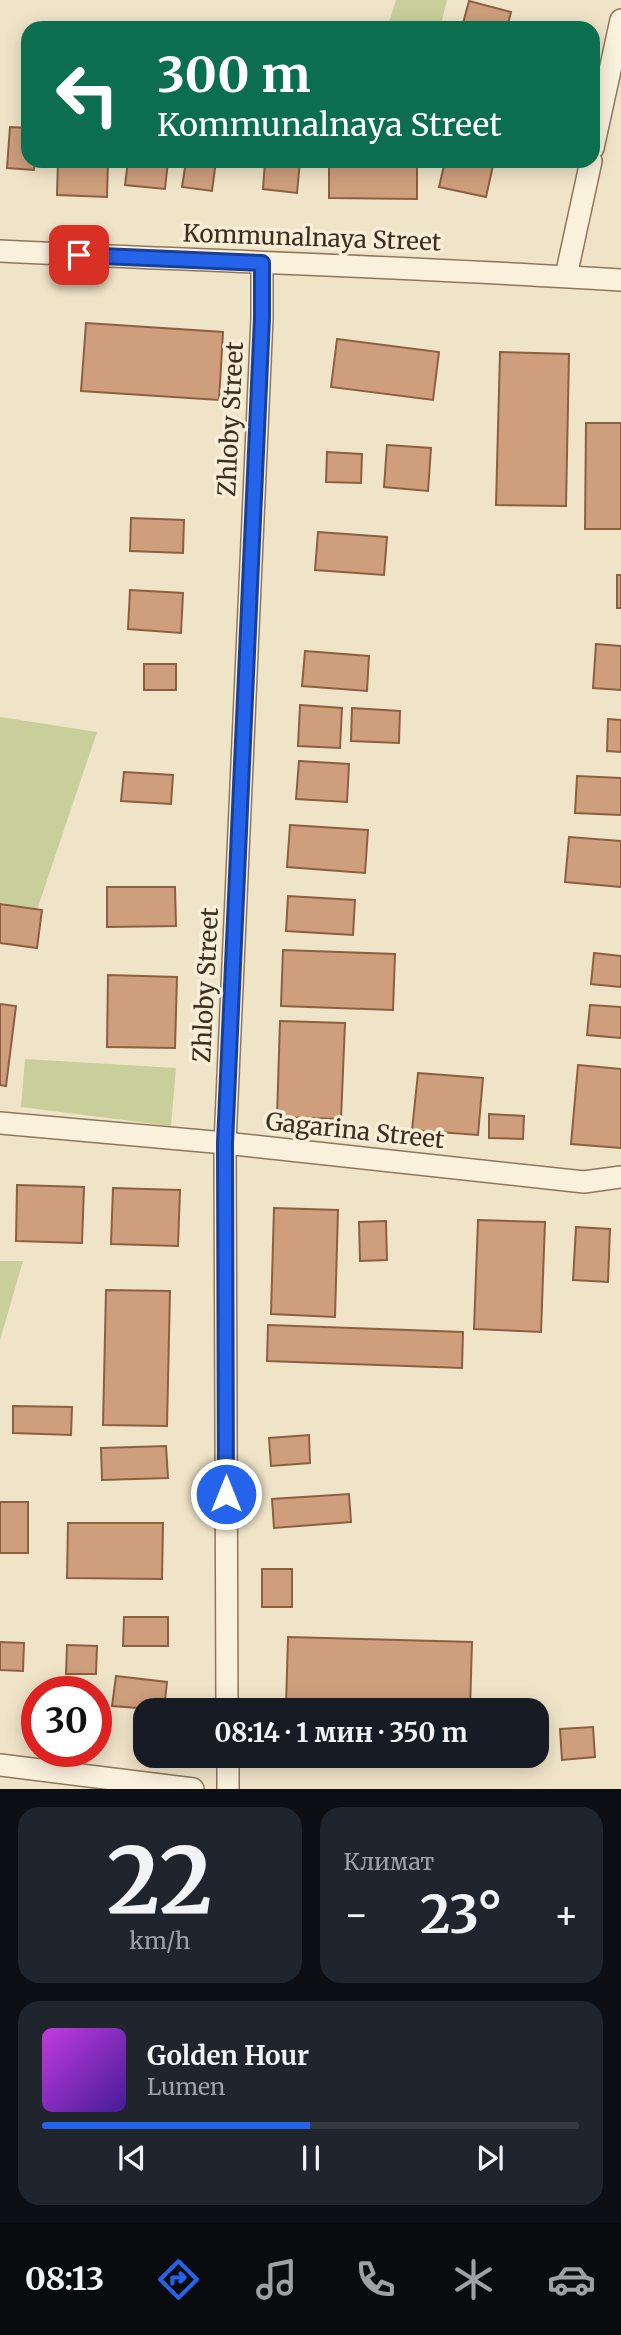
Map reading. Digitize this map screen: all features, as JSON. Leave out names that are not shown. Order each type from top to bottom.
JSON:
[{"type":"street","points":[[600,116],[621,20]]},
{"type":"street","points":[[566,276],[589,168]]},
{"type":"street","name":"Kommunalnaya Street","points":[[0,251],[621,280]]},
{"type":"street","name":"Zhloby Street","points":[[228,1698],[225,1143],[262,318],[262,263]]},
{"type":"street","name":"Gagarina Street","points":[[0,1123],[225,1143],[584,1182],[621,1177]]},
{"type":"street","points":[[0,1765],[193,1789]]},
{"type":"street","points":[[228,1768],[228,1789]]},
{"type":"green space","points":[[396,0],[447,0],[442,21],[389,21]]},
{"type":"green space","points":[[0,717],[97,732],[37,910],[0,903]]},
{"type":"green space","points":[[25,1059],[176,1068],[171,1126],[21,1107]]},
{"type":"green space","points":[[0,1261],[23,1261],[0,1340]]},
{"type":"building","points":[[469,1],[511,12],[509,21],[464,21]]},
{"type":"building","points":[[10,127],[21,128],[21,168],[34,170],[7,168]]},
{"type":"building","points":[[58,168],[108,168],[107,197],[57,195]]},
{"type":"building","points":[[127,168],[167,168],[165,189],[125,185]]},
{"type":"building","points":[[185,168],[215,168],[212,191],[182,187]]},
{"type":"building","points":[[264,168],[299,168],[297,193],[263,189]]},
{"type":"building","points":[[329,168],[417,168],[417,199],[329,198]]},
{"type":"building","points":[[443,168],[492,168],[486,197],[439,187]]},
{"type":"building","points":[[86,323],[223,332],[219,400],[81,391]]},
{"type":"building","points":[[337,339],[439,352],[433,400],[331,387]]},
{"type":"building","points":[[500,352],[569,354],[566,506],[496,505]]},
{"type":"building","points":[[586,423],[621,423],[621,529],[585,529]]},
{"type":"building","points":[[387,445],[431,448],[428,491],[384,487]]},
{"type":"building","points":[[327,452],[362,454],[361,483],[326,482]]},
{"type":"building","points":[[131,518],[184,520],[183,553],[130,551]]},
{"type":"building","points":[[318,532],[387,537],[384,575],[315,570]]},
{"type":"building","points":[[617,575],[621,575],[621,608],[617,608]]},
{"type":"building","points":[[130,590],[183,593],[181,633],[128,629]]},
{"type":"building","points":[[596,644],[621,646],[621,690],[593,688]]},
{"type":"building","points":[[305,651],[369,656],[367,691],[302,686]]},
{"type":"building","points":[[144,664],[176,664],[176,690],[144,690]]},
{"type":"building","points":[[300,705],[342,708],[340,748],[298,746]]},
{"type":"building","points":[[352,708],[400,711],[399,743],[351,741]]},
{"type":"building","points":[[608,719],[621,720],[621,752],[607,751]]},
{"type":"building","points":[[299,761],[349,764],[347,802],[296,799]]},
{"type":"building","points":[[124,772],[173,775],[171,804],[121,801]]},
{"type":"building","points":[[577,776],[621,778],[621,815],[575,813]]},
{"type":"building","points":[[290,825],[368,830],[365,873],[287,867]]},
{"type":"building","points":[[569,837],[621,841],[621,887],[565,882]]},
{"type":"building","points":[[107,887],[175,887],[176,926],[107,927]]},
{"type":"building","points":[[288,896],[355,900],[353,935],[286,931]]},
{"type":"building","points":[[0,904],[42,910],[37,948],[0,943]]},
{"type":"building","points":[[283,950],[395,954],[393,1010],[281,1006]]},
{"type":"building","points":[[594,953],[621,956],[621,987],[591,984]]},
{"type":"building","points":[[108,975],[177,977],[175,1048],[107,1047]]},
{"type":"building","points":[[0,1004],[16,1006],[6,1086],[0,1085]]},
{"type":"building","points":[[590,1005],[621,1007],[621,1038],[587,1035]]},
{"type":"building","points":[[280,1021],[345,1023],[341,1119],[277,1117]]},
{"type":"building","points":[[578,1065],[621,1069],[621,1148],[571,1144]]},
{"type":"building","points":[[418,1073],[483,1078],[478,1135],[412,1130]]},
{"type":"building","points":[[489,1114],[524,1116],[523,1139],[489,1138]]},
{"type":"building","points":[[17,1185],[84,1187],[82,1243],[16,1241]]},
{"type":"building","points":[[113,1188],[180,1190],[178,1246],[111,1244]]},
{"type":"building","points":[[274,1208],[338,1210],[335,1317],[271,1314]]},
{"type":"building","points":[[478,1220],[545,1222],[541,1332],[474,1329]]},
{"type":"building","points":[[386,1221],[387,1260],[360,1261],[359,1222]]},
{"type":"building","points":[[576,1227],[610,1229],[608,1282],[573,1280]]},
{"type":"building","points":[[106,1290],[170,1291],[167,1426],[103,1425]]},
{"type":"building","points":[[268,1325],[463,1332],[462,1368],[267,1361]]},
{"type":"building","points":[[13,1406],[72,1407],[71,1435],[13,1433]]},
{"type":"building","points":[[309,1435],[310,1463],[271,1466],[269,1438]]},
{"type":"building","points":[[166,1446],[168,1478],[102,1480],[101,1448]]},
{"type":"building","points":[[349,1494],[351,1522],[274,1528],[272,1499]]},
{"type":"building","points":[[0,1502],[28,1502],[28,1553],[0,1553]]},
{"type":"building","points":[[68,1523],[163,1523],[162,1579],[67,1578]]},
{"type":"building","points":[[262,1569],[292,1569],[292,1607],[262,1607]]},
{"type":"building","points":[[124,1617],[168,1617],[168,1646],[123,1646]]},
{"type":"building","points":[[288,1637],[472,1642],[470,1698],[286,1698]]},
{"type":"building","points":[[0,1642],[24,1643],[23,1671],[0,1670]]},
{"type":"building","points":[[67,1645],[97,1646],[96,1674],[66,1674]]},
{"type":"building","points":[[116,1676],[167,1682],[165,1698],[133,1698],[133,1708],[112,1706]]},
{"type":"building","points":[[593,1727],[595,1757],[562,1760],[560,1729]]},
{"type":"route","points":[[79,255],[262,263],[262,318],[225,1143],[226,1494]]}]
